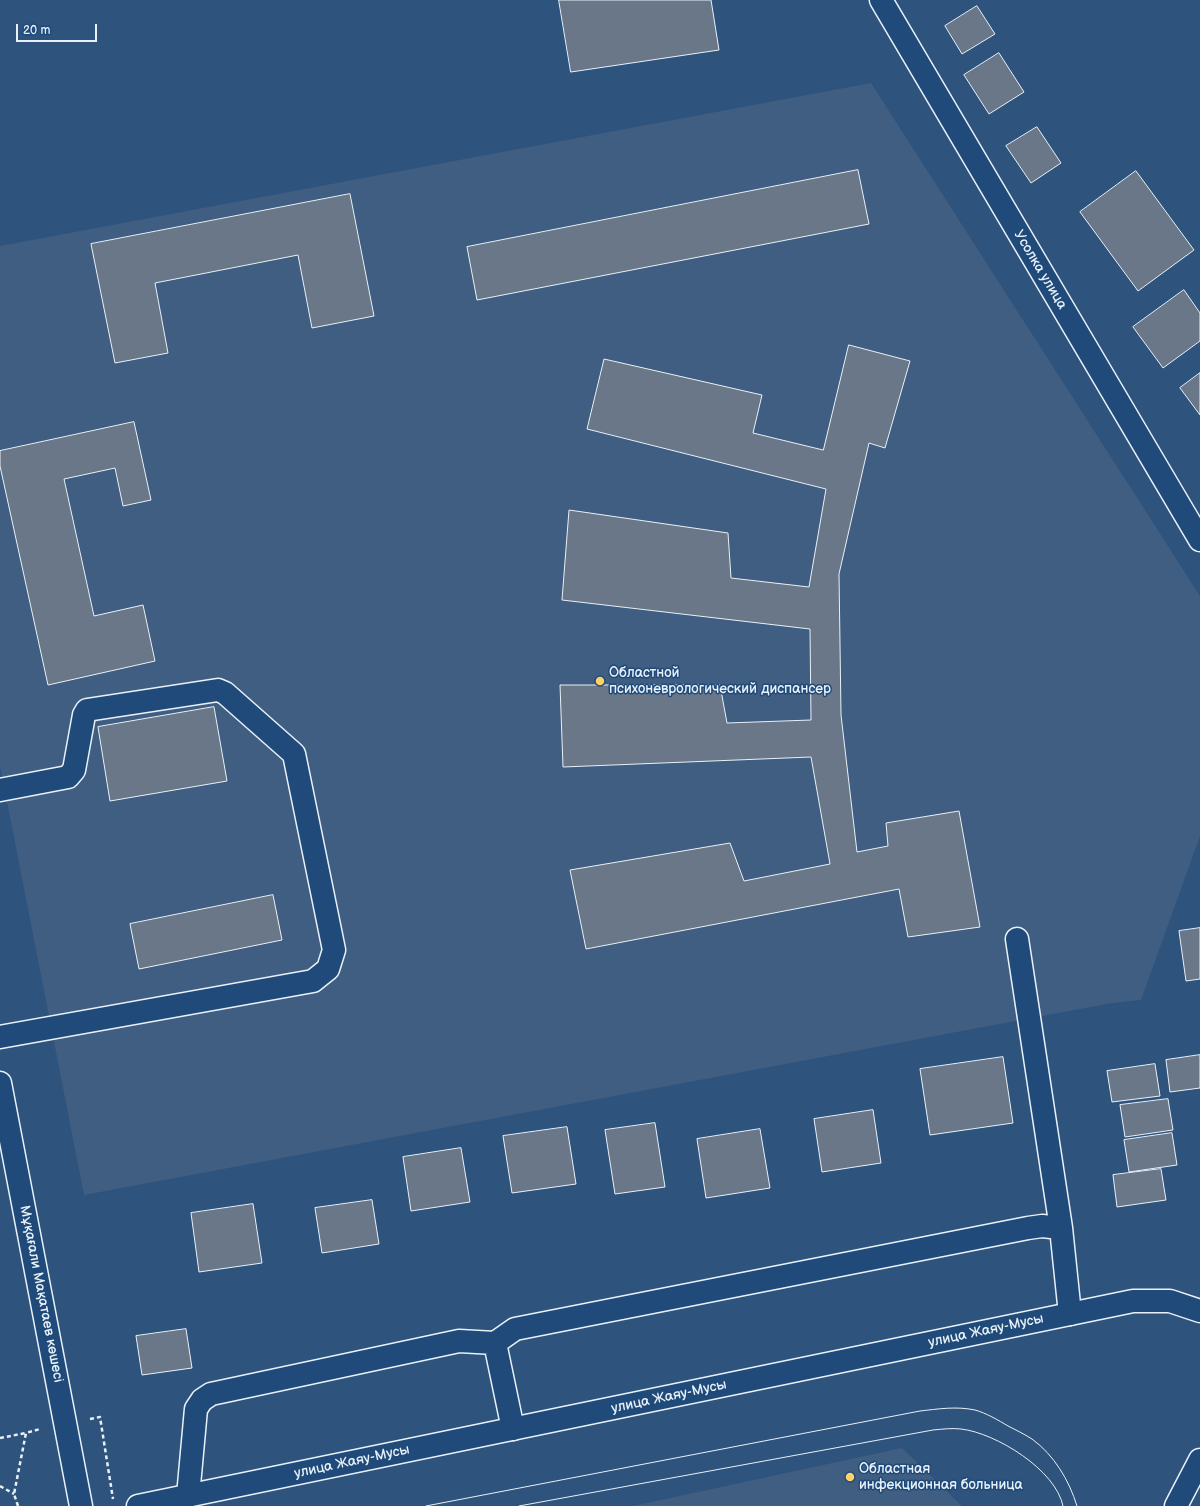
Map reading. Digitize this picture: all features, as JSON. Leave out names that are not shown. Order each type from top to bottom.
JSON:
[{"type":"main road","name":"Усолка улица","points":[[881,0],[1200,540]]},
{"type":"main road","points":[[0,790],[68,778],[74,770],[84,714],[87,710],[218,690],[225,693],[294,754],[334,950],[328,969],[313,981],[0,1037]]},
{"type":"main road","points":[[1017,940],[1062,1228],[1070,1314]]},
{"type":"main road","name":"Мұқағали Мақатаев көшесі","points":[[1,1093],[81,1506]]},
{"type":"main road","points":[[188,1496],[196,1409],[202,1400],[211,1394],[460,1341],[495,1343],[515,1328],[1028,1228],[1042,1226],[1062,1228]]},
{"type":"main road","name":"улица Жаяу-Мусы","points":[[138,1506],[1133,1301],[1170,1301],[1200,1311]]},
{"type":"main road","points":[[495,1343],[513,1429]]},
{"type":"main road","points":[[1176,1506],[1200,1460]]},
{"type":"path","points":[[0,1438],[26,1433]]},
{"type":"path","points":[[0,1486],[14,1494]]},
{"type":"shaded area","name":"Областной психоневрологический диспансер","points":[[871,83],[1200,596],[1200,836],[1141,1000],[1112,1003],[84,1195],[0,766],[0,246]]},
{"type":"shaded area","name":"Областная инфекционная больница","points":[[902,1448],[962,1506],[633,1506]]},
{"type":"building","points":[[559,0],[711,0],[719,50],[571,72]]},
{"type":"building","points":[[977,6],[995,34],[962,54],[945,26]]},
{"type":"building","points":[[999,53],[1024,92],[989,114],[964,75]]},
{"type":"building","points":[[1037,127],[1061,163],[1031,183],[1006,146]]},
{"type":"building","points":[[858,170],[869,224],[477,300],[467,247]]},
{"type":"building","points":[[1136,171],[1194,250],[1138,291],[1080,212]]},
{"type":"building","points":[[350,194],[374,316],[312,328],[298,255],[155,283],[168,353],[115,363],[91,244]]},
{"type":"building","points":[[1184,290],[1200,313],[1200,341],[1163,368],[1133,327]]},
{"type":"building","points":[[849,345],[910,361],[885,448],[869,443],[839,574],[841,715],[857,852],[888,846],[886,823],[959,811],[980,927],[908,937],[899,889],[586,949],[570,870],[730,843],[744,881],[830,864],[811,757],[563,767],[560,685],[720,685],[727,723],[811,720],[810,629],[562,600],[569,510],[728,533],[731,578],[809,587],[826,489],[587,429],[604,359],[762,395],[753,433],[823,450]]},
{"type":"building","points":[[1200,373],[1200,415],[1180,388]]},
{"type":"building","points":[[134,422],[151,500],[123,506],[115,468],[64,479],[94,616],[143,605],[155,661],[48,685],[0,466],[0,451]]},
{"type":"building","points":[[214,707],[227,781],[110,801],[98,727]]},
{"type":"building","points":[[273,895],[282,940],[139,969],[130,924]]},
{"type":"building","points":[[1200,928],[1200,979],[1186,981],[1179,931]]},
{"type":"building","points":[[1200,1055],[1200,1088],[1170,1092],[1166,1060]]},
{"type":"building","points":[[1003,1057],[1013,1123],[930,1135],[920,1069]]},
{"type":"building","points":[[1155,1064],[1160,1096],[1112,1102],[1107,1071]]},
{"type":"building","points":[[1168,1099],[1173,1130],[1125,1137],[1120,1105]]},
{"type":"building","points":[[873,1110],[881,1163],[822,1172],[814,1119]]},
{"type":"building","points":[[655,1123],[665,1187],[615,1194],[605,1130]]},
{"type":"building","points":[[567,1127],[576,1184],[512,1193],[503,1136]]},
{"type":"building","points":[[760,1129],[770,1188],[706,1198],[697,1139]]},
{"type":"building","points":[[1172,1133],[1177,1165],[1129,1172],[1124,1140]]},
{"type":"building","points":[[461,1148],[470,1202],[411,1211],[403,1157]]},
{"type":"building","points":[[1161,1169],[1166,1200],[1117,1207],[1113,1175]]},
{"type":"building","points":[[372,1200],[379,1244],[322,1253],[315,1208]]},
{"type":"building","points":[[253,1204],[262,1263],[199,1272],[191,1213]]},
{"type":"building","points":[[186,1329],[192,1368],[142,1375],[136,1336]]},
{"type":"tram line","points":[[426,1506],[920,1411],[954,1408],[975,1410],[983,1413],[1032,1439],[1040,1445],[1060,1469],[1070,1487],[1077,1506]]},
{"type":"tram line","points":[[519,1506],[933,1430],[954,1429],[975,1432],[991,1438],[1022,1456],[1037,1467],[1049,1479],[1058,1493],[1063,1506]]},
{"type":"place","name":"Областной психоневрологический диспансер","points":[[600,681]]},
{"type":"place","name":"Областная инфекционная больница","points":[[850,1477]]}]
